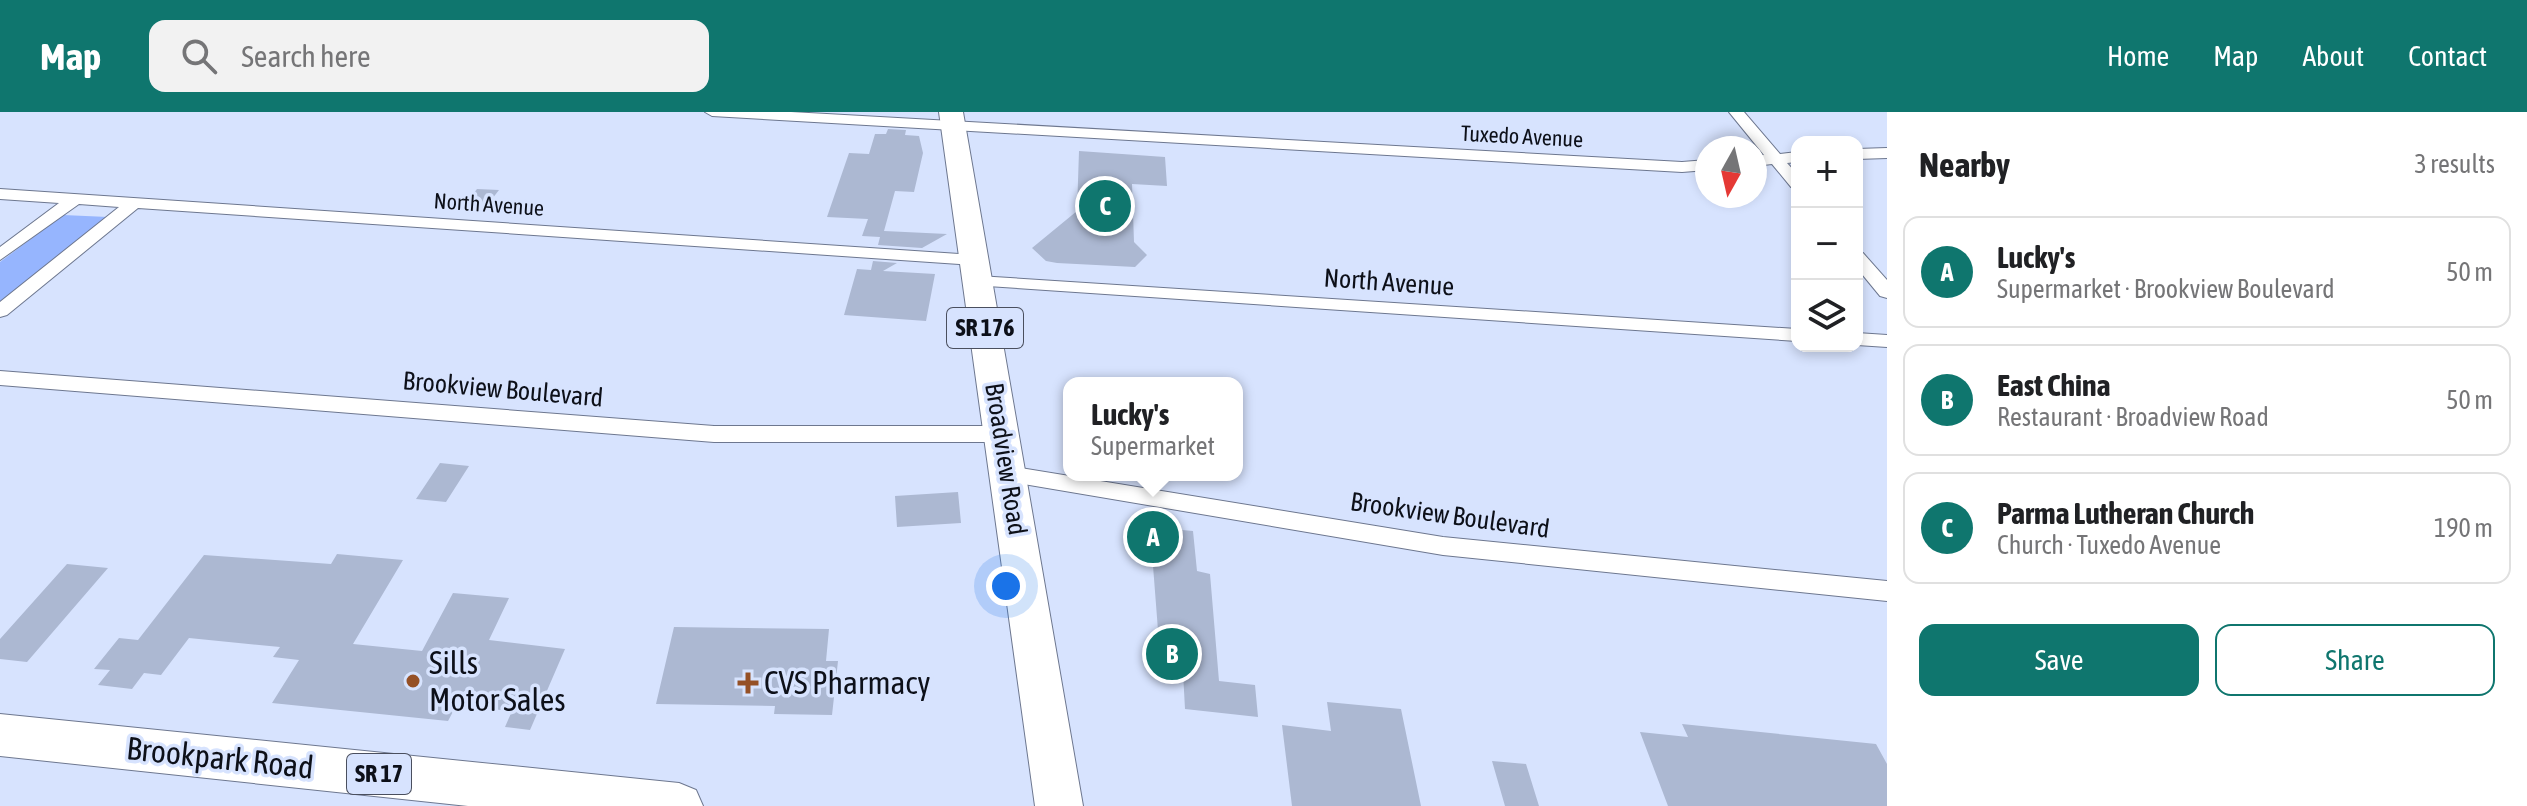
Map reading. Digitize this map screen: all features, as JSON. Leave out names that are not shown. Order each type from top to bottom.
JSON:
[{"type":"main road","name":"Broadview Road","points":[[952,119],[1059,806]]},
{"type":"main road","name":"Brookpark Road","points":[[0,735],[679,806]]},
{"type":"street","name":"Tuxedo Avenue","points":[[712,112],[952,119],[1666,166],[1695,165]]},
{"type":"street","points":[[1736,112],[1791,177]]},
{"type":"street","points":[[1863,154],[1887,153]]},
{"type":"street","points":[[1767,159],[1791,157]]},
{"type":"street","name":"North Avenue","points":[[0,194],[1791,335]]},
{"type":"street","points":[[0,255],[75,199]]},
{"type":"street","points":[[0,311],[133,204]]},
{"type":"street","points":[[1871,266],[1887,292]]},
{"type":"street","points":[[1863,339],[1887,341]]},
{"type":"street","name":"Brookview Boulevard","points":[[0,378],[1005,454],[1063,466]]},
{"type":"street","name":"Brookview Boulevard","points":[[1134,481],[1443,546],[1887,591]]},
{"type":"shaded area","points":[[63,215],[108,217],[0,304],[0,262]]},
{"type":"building","points":[[888,129],[906,130],[905,135],[919,136],[923,153],[914,192],[895,191],[884,231],[947,234],[922,248],[878,245],[880,237],[862,236],[868,219],[827,217],[849,153],[869,154],[875,134],[886,134]]},
{"type":"building","points":[[1079,151],[1165,157],[1167,186],[1132,184],[1134,242],[1147,255],[1135,267],[1046,261],[1032,248],[1077,211]]},
{"type":"building","points":[[477,189],[499,190],[485,208],[463,207]]},
{"type":"building","points":[[873,261],[897,263],[883,271],[935,274],[926,321],[844,315],[857,269],[871,270]]},
{"type":"building","points":[[440,463],[469,466],[446,502],[416,499]]},
{"type":"building","points":[[958,492],[961,523],[897,527],[895,496]]},
{"type":"building","points":[[1150,527],[1193,531],[1197,571],[1210,574],[1219,681],[1255,685],[1258,717],[1185,709],[1183,672],[1161,669]]},
{"type":"building","points":[[337,554],[403,560],[353,644],[422,651],[453,593],[509,598],[489,640],[565,649],[530,730],[505,727],[512,711],[456,706],[448,721],[272,703],[299,660],[273,657],[280,647],[189,638],[161,675],[144,673],[132,689],[98,685],[110,670],[94,669],[119,638],[138,640],[204,555],[331,564]]},
{"type":"building","points":[[67,564],[108,568],[27,662],[0,659],[0,639]]},
{"type":"building","name":"CVS Pharmacy","points":[[674,627],[829,629],[826,661],[838,661],[832,715],[774,714],[775,706],[656,704]]},
{"type":"building","points":[[1327,702],[1401,709],[1421,806],[1292,806],[1282,725],[1331,731]]},
{"type":"building","points":[[1682,724],[1876,744],[1887,764],[1887,806],[1668,806],[1640,732],[1688,737]]},
{"type":"building","points":[[1492,761],[1526,764],[1539,806],[1505,806]]},
{"type":"place","name":"Parma Lutheran Church","points":[[1105,206]]},
{"type":"place","name":"Lucky's","points":[[1153,537]]},
{"type":"place","name":"East China","points":[[1172,654]]},
{"type":"place","name":"Sills Motor Sales","points":[[413,681]]},
{"type":"place","name":"CVS Pharmacy","points":[[748,683]]}]
